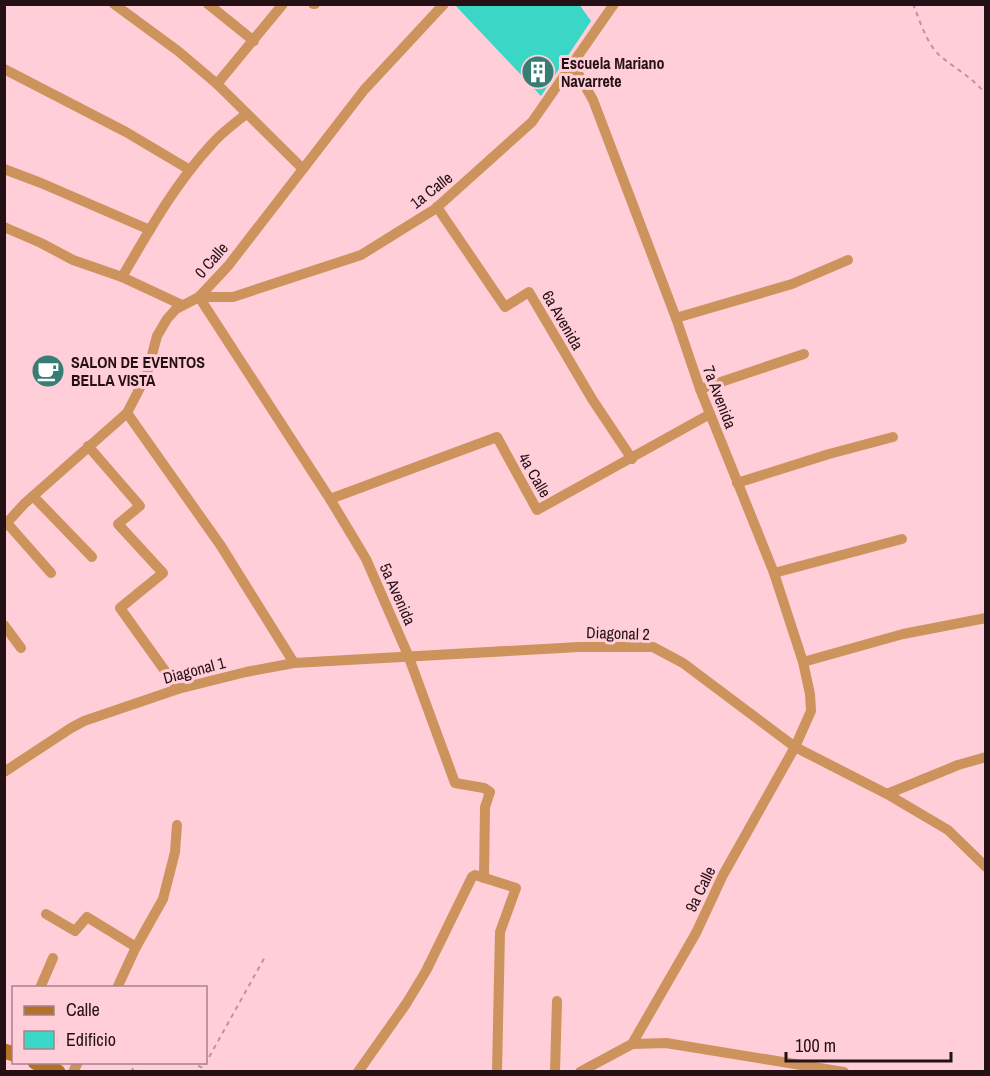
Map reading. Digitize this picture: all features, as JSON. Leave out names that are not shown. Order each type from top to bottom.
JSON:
[{"type":"street","points":[[114,4],[178,51],[217,84],[303,169]]},
{"type":"street","points":[[208,4],[254,41]]},
{"type":"street","points":[[217,84],[283,4]]},
{"type":"street","name":"0 Calle","points":[[6,525],[33,496],[127,413],[147,374],[157,336],[167,320],[182,305],[199,297],[228,266],[363,90],[444,4]]},
{"type":"street","name":"1a Calle","points":[[199,297],[233,297],[361,255],[437,207],[532,122],[614,4]]},
{"type":"street","name":"7a Avenida","points":[[572,63],[593,100],[676,318],[700,389],[774,573],[803,662],[810,694],[811,711],[795,747]]},
{"type":"street","points":[[4,69],[126,132],[190,170]]},
{"type":"street","points":[[122,277],[190,170],[217,138],[246,114]]},
{"type":"street","points":[[4,169],[150,230]]},
{"type":"street","name":"6a Avenida","points":[[437,207],[505,307],[529,292],[592,399],[632,459]]},
{"type":"street","points":[[4,227],[73,260],[122,277],[182,305]]},
{"type":"street","points":[[676,318],[792,284],[848,260]]},
{"type":"street","name":"5a Avenida","points":[[199,297],[330,499],[366,559],[408,655],[455,783],[484,788],[490,792],[485,807],[484,878]]},
{"type":"street","points":[[700,389],[804,354]]},
{"type":"street","points":[[127,413],[202,518],[294,663]]},
{"type":"street","name":"4a Calle","points":[[330,499],[496,438],[537,510],[710,414]]},
{"type":"street","points":[[737,483],[893,437]]},
{"type":"street","points":[[88,446],[140,506],[118,524],[163,573],[120,608],[178,689]]},
{"type":"street","points":[[33,496],[92,557]]},
{"type":"street","points":[[6,525],[51,573]]},
{"type":"street","points":[[774,573],[902,539]]},
{"type":"street","points":[[803,662],[903,634],[986,618]]},
{"type":"street","points":[[4,625],[21,648]]},
{"type":"street","name":"Diagonal 2","points":[[408,655],[579,647],[653,647],[683,663],[795,747],[887,794],[948,830],[986,867]]},
{"type":"street","name":"Diagonal 1","points":[[4,772],[70,728],[120,708],[178,689],[294,663],[408,655]]},
{"type":"street","name":"9a Calle","points":[[632,1044],[696,933],[723,875],[795,747]]},
{"type":"street","points":[[887,794],[986,756]]},
{"type":"street","points":[[117,986],[167,889],[175,852],[177,825]]},
{"type":"street","points":[[358,1071],[406,1005],[475,875],[514,887],[516,890],[500,932],[497,1071]]},
{"type":"street","points":[[46,914],[75,931],[87,917],[136,947]]},
{"type":"street","points":[[40,986],[53,958]]},
{"type":"street","points":[[555,1071],[557,1001]]},
{"type":"street","points":[[580,1071],[632,1044],[666,1043],[844,1071]]},
{"type":"street","points":[[39,1064],[58,1071]]},
{"type":"path","points":[[913,4],[930,44],[978,85],[986,95]]},
{"type":"path","points":[[207,1061],[266,955]]},
{"type":"building","name":"Escuela Mariano Navarrete","points":[[454,4],[579,4],[591,21],[541,96]]},
{"type":"place","name":"Escuela Mariano Navarrete","points":[[538,72]]},
{"type":"place","name":"SALON DE EVENTOS BELLA VISTA","points":[[48,371]]}]
